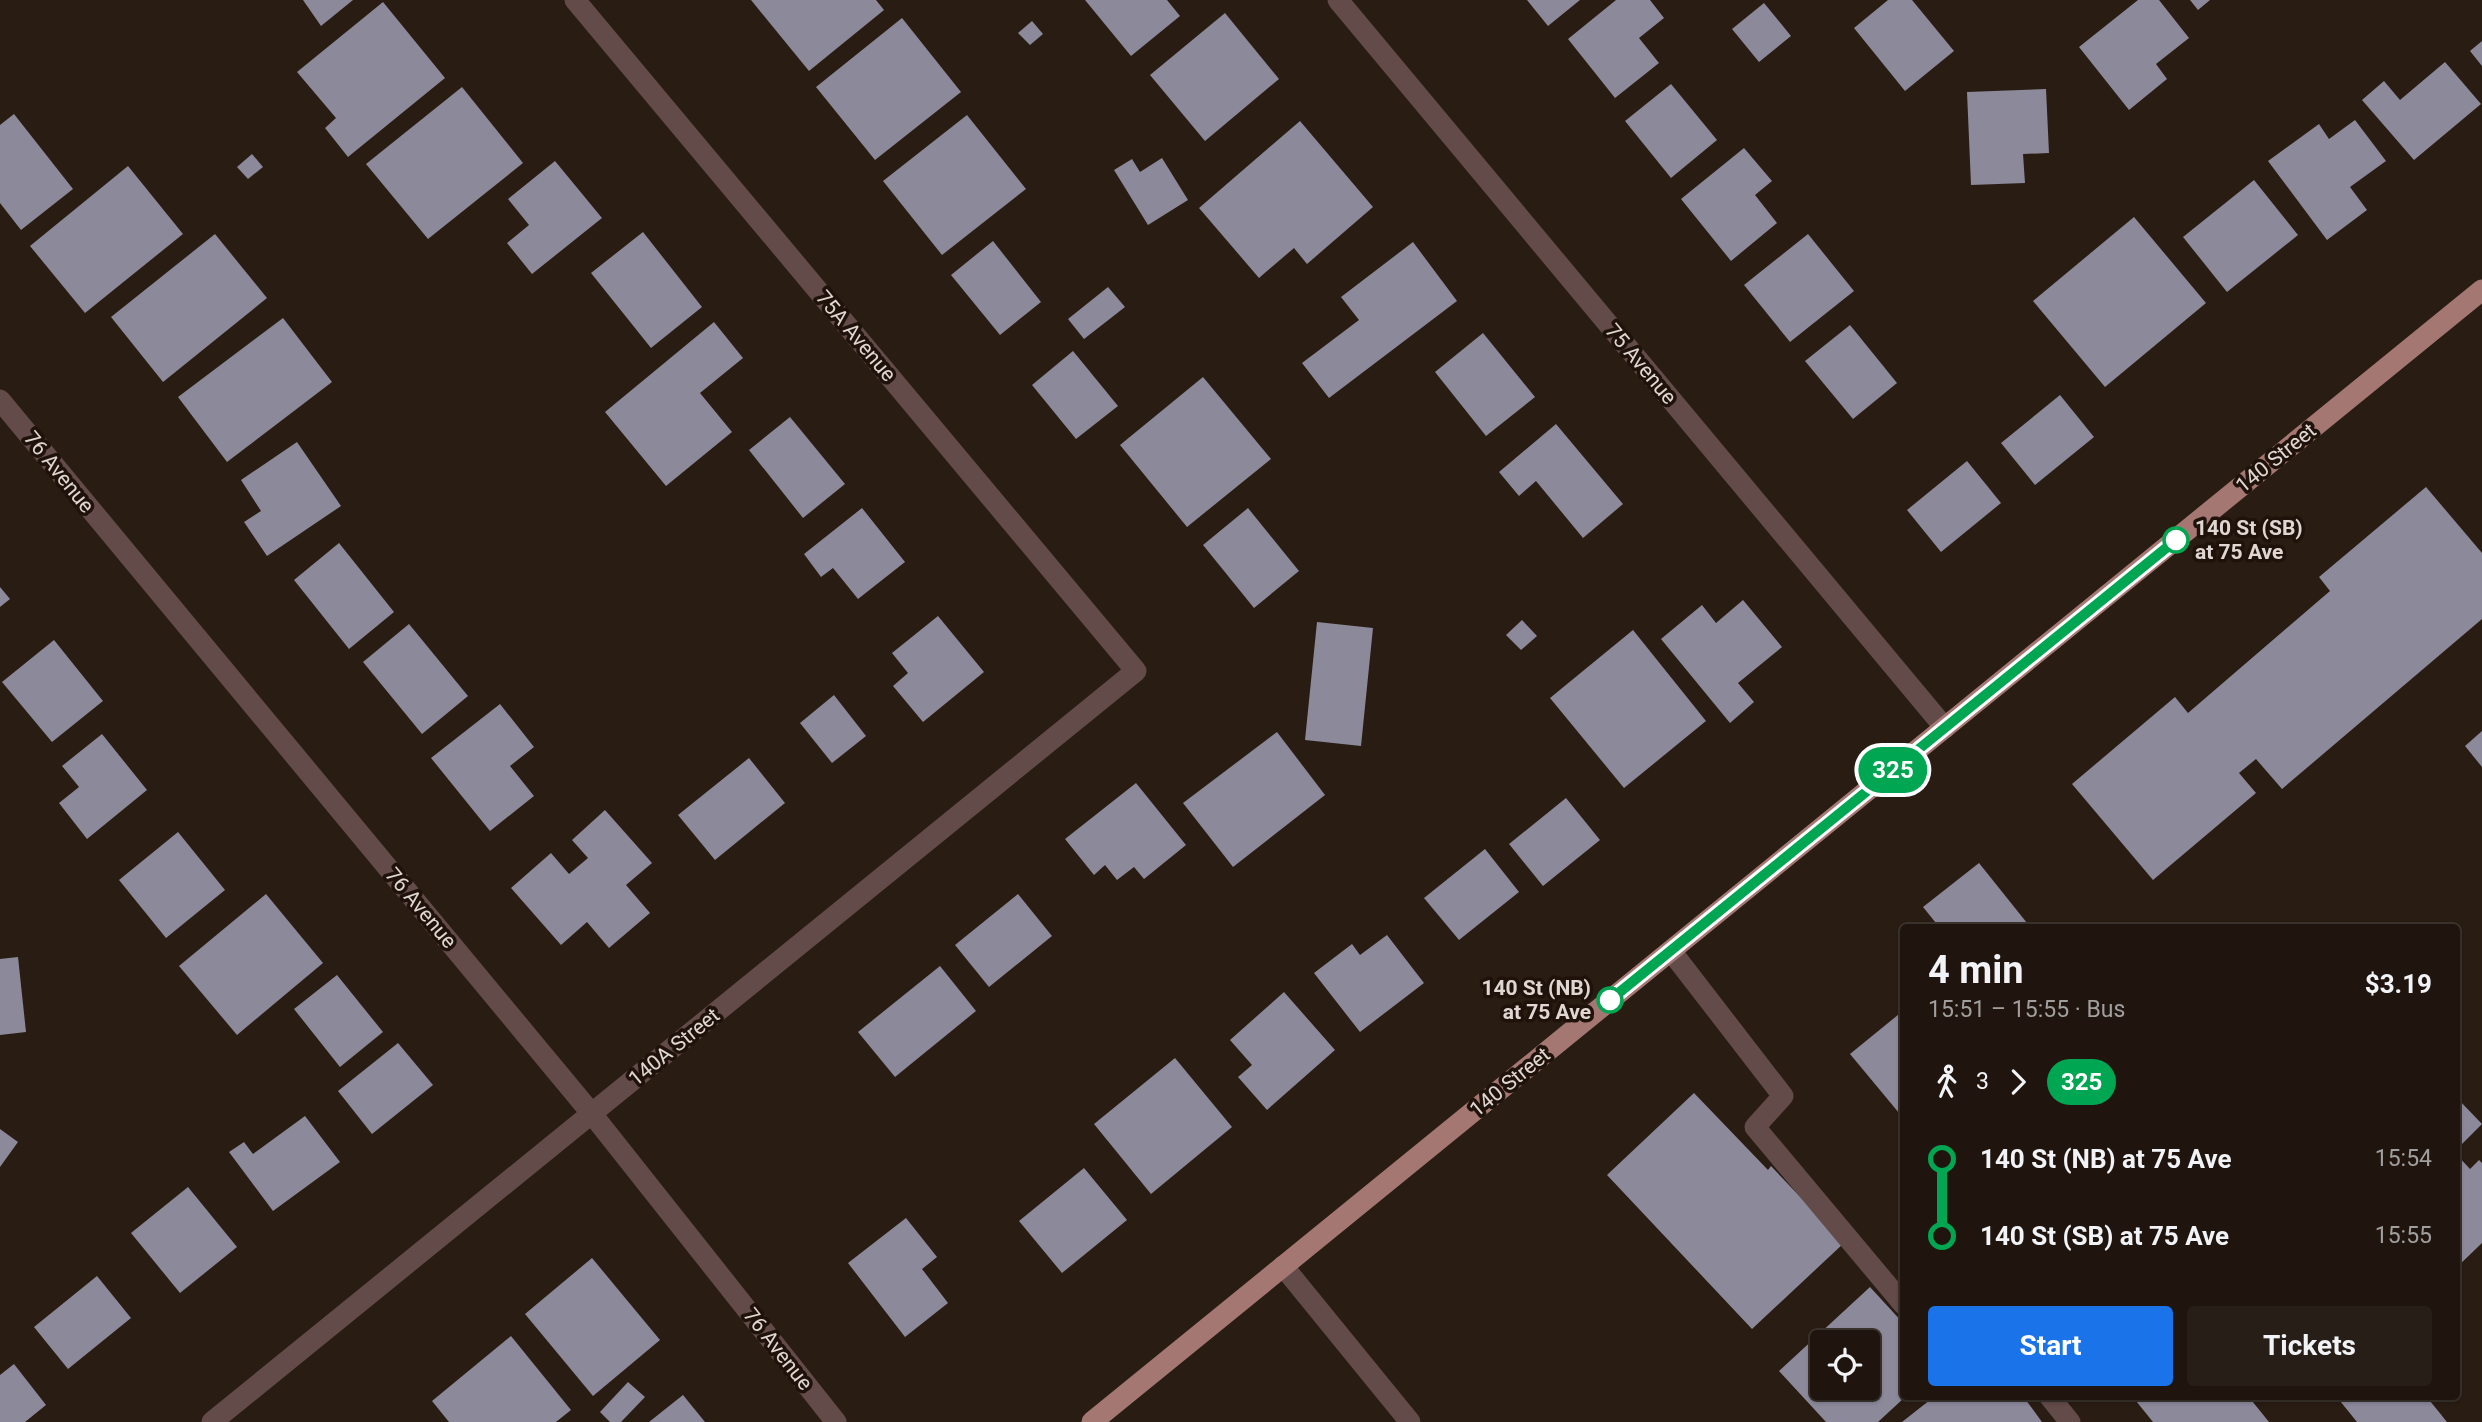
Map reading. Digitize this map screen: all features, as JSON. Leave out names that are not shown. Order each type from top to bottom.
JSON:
[{"type":"main road","name":"140 Street","points":[[1092,1422],[2482,290]]},
{"type":"street","name":"75A Avenue","points":[[575,0],[1136,671]]},
{"type":"street","name":"75 Avenue","points":[[1338,0],[1945,727]]},
{"type":"street","name":"76 Avenue","points":[[0,400],[592,1114],[836,1422]]},
{"type":"street","name":"140A Street","points":[[212,1422],[1136,671]]},
{"type":"street","points":[[1671,951],[1783,1096],[1755,1126],[1900,1300]]},
{"type":"street","points":[[1283,1266],[1410,1422]]},
{"type":"street","points":[[2052,1400],[2070,1422]]},
{"type":"building","points":[[303,0],[353,0],[321,26]]},
{"type":"building","points":[[751,0],[876,0],[884,10],[809,71]]},
{"type":"building","points":[[1085,0],[1167,0],[1180,16],[1131,56]]},
{"type":"building","points":[[1527,0],[1580,0],[1548,26]]},
{"type":"building","points":[[1616,0],[1650,0],[1664,18],[1639,38],[1659,63],[1615,98],[1568,39]]},
{"type":"building","points":[[1888,0],[1912,0],[1954,51],[1905,91],[1854,28]]},
{"type":"building","points":[[2138,0],[2159,0],[2189,38],[2156,64],[2167,79],[2129,110],[2079,47]]},
{"type":"building","points":[[2190,0],[2210,0],[2198,10]]},
{"type":"building","points":[[383,2],[445,78],[348,157],[325,128],[336,118],[297,72]]},
{"type":"building","points":[[1764,3],[1791,36],[1759,62],[1732,29]]},
{"type":"building","points":[[1225,13],[1279,79],[1205,141],[1150,75]]},
{"type":"building","points":[[902,18],[961,92],[875,160],[816,87]]},
{"type":"building","points":[[1032,21],[1043,34],[1030,45],[1018,33]]},
{"type":"building","points":[[2482,41],[2482,66],[2470,51]]},
{"type":"building","points":[[2445,62],[2481,104],[2414,160],[2362,100],[2384,81],[2400,100]]},
{"type":"building","points":[[1671,84],[1717,140],[1671,178],[1625,121]]},
{"type":"building","points":[[462,87],[523,163],[428,239],[366,164]]},
{"type":"building","points":[[2046,89],[2049,153],[2023,154],[2025,183],[1971,185],[1967,92]]},
{"type":"building","points":[[14,114],[73,189],[21,230],[0,203],[0,125]]},
{"type":"building","points":[[967,115],[1026,189],[942,255],[883,181]]},
{"type":"building","points":[[2355,120],[2386,161],[2350,187],[2367,210],[2327,240],[2268,161],[2319,124],[2329,139]]},
{"type":"building","points":[[1300,121],[1373,207],[1307,264],[1294,248],[1259,278],[1199,208]]},
{"type":"building","points":[[1744,148],[1772,181],[1755,195],[1777,223],[1731,261],[1681,199]]},
{"type":"building","points":[[252,154],[263,167],[248,179],[237,167]]},
{"type":"building","points":[[1162,158],[1188,200],[1148,225],[1114,170],[1132,159],[1140,172]]},
{"type":"building","points":[[555,161],[602,218],[532,274],[507,243],[529,225],[508,199]]},
{"type":"building","points":[[128,166],[183,234],[85,313],[30,246]]},
{"type":"building","points":[[2254,180],[2298,235],[2227,292],[2183,237]]},
{"type":"building","points":[[2134,217],[2206,303],[2105,387],[2033,301]]},
{"type":"building","points":[[643,232],[702,307],[651,348],[591,273]]},
{"type":"building","points":[[215,234],[267,298],[163,382],[111,317]]},
{"type":"building","points":[[1808,234],[1854,291],[1790,342],[1744,285]]},
{"type":"building","points":[[993,241],[1041,302],[1000,335],[951,275]]},
{"type":"building","points":[[1413,242],[1457,301],[1329,398],[1302,363],[1359,320],[1341,297]]},
{"type":"building","points":[[1108,287],[1125,307],[1084,339],[1068,319]]},
{"type":"building","points":[[283,318],[332,382],[227,462],[178,397]]},
{"type":"building","points":[[714,322],[743,358],[700,393],[732,432],[666,486],[605,412]]},
{"type":"building","points":[[1850,325],[1897,383],[1853,419],[1805,361]]},
{"type":"building","points":[[1483,333],[1535,397],[1486,436],[1435,372]]},
{"type":"building","points":[[1073,351],[1118,406],[1076,439],[1032,385]]},
{"type":"building","points":[[1203,377],[1271,459],[1187,527],[1120,445]]},
{"type":"building","points":[[2060,395],[2094,437],[2035,485],[2001,443]]},
{"type":"building","points":[[790,417],[845,484],[803,518],[749,450]]},
{"type":"building","points":[[1556,424],[1623,504],[1583,538],[1536,481],[1519,496],[1499,472]]},
{"type":"building","points":[[297,442],[341,506],[267,556],[244,522],[261,511],[241,480]]},
{"type":"building","points":[[1967,461],[2001,503],[1941,552],[1907,510]]},
{"type":"building","points":[[2426,487],[2482,553],[2482,619],[2282,789],[2256,759],[2239,773],[2256,793],[2153,880],[2072,784],[2175,697],[2188,713],[2330,591],[2319,577]]},
{"type":"building","points":[[862,508],[905,562],[858,599],[833,568],[821,577],[804,554]]},
{"type":"building","points":[[1248,508],[1299,571],[1254,608],[1203,545]]},
{"type":"building","points":[[339,543],[394,612],[349,649],[294,580]]},
{"type":"building","points":[[0,587],[10,599],[0,607]]},
{"type":"building","points":[[1743,600],[1782,647],[1738,683],[1754,702],[1730,723],[1661,639],[1702,605],[1716,623]]},
{"type":"building","points":[[938,616],[984,672],[923,722],[893,686],[908,673],[892,653]]},
{"type":"building","points":[[1522,620],[1537,636],[1521,650],[1506,635]]},
{"type":"building","points":[[1317,622],[1373,628],[1361,746],[1305,740]]},
{"type":"building","points":[[409,624],[468,696],[422,734],[363,662]]},
{"type":"building","points":[[1633,630],[1706,721],[1624,788],[1550,698]]},
{"type":"building","points":[[54,640],[103,701],[52,742],[2,682]]},
{"type":"building","points":[[834,695],[866,736],[832,763],[800,723]]},
{"type":"building","points":[[500,704],[534,747],[510,766],[534,796],[490,831],[431,758]]},
{"type":"building","points":[[2482,731],[2482,767],[2465,746]]},
{"type":"building","points":[[1277,732],[1325,795],[1233,867],[1183,803]]},
{"type":"building","points":[[102,734],[147,790],[87,839],[59,803],[79,787],[62,766]]},
{"type":"building","points":[[749,758],[785,803],[715,860],[678,815]]},
{"type":"building","points":[[1136,783],[1186,845],[1144,879],[1134,867],[1117,880],[1105,865],[1094,875],[1065,839]]},
{"type":"building","points":[[1566,798],[1600,840],[1543,886],[1509,844]]},
{"type":"building","points":[[605,810],[652,863],[626,885],[650,913],[609,948],[587,922],[561,945],[511,888],[551,853],[569,874],[588,858],[572,840]]},
{"type":"building","points":[[178,832],[225,890],[166,938],[119,880]]},
{"type":"building","points":[[1485,849],[1519,892],[1459,940],[1424,898]]},
{"type":"building","points":[[1979,863],[2028,924],[1937,924],[1923,907]]},
{"type":"building","points":[[266,894],[323,963],[237,1035],[179,966]]},
{"type":"building","points":[[1018,894],[1052,936],[989,987],[955,945]]},
{"type":"building","points":[[1387,935],[1424,983],[1360,1032],[1314,973],[1352,944],[1360,955]]},
{"type":"building","points":[[18,957],[26,1032],[0,1035],[0,959]]},
{"type":"building","points":[[940,966],[976,1011],[895,1077],[858,1032]]},
{"type":"building","points":[[337,975],[383,1032],[340,1067],[294,1009]]},
{"type":"building","points":[[1284,992],[1335,1050],[1267,1110],[1238,1077],[1252,1065],[1230,1040]]},
{"type":"building","points":[[1900,1013],[1900,1114],[1850,1054]]},
{"type":"building","points":[[398,1043],[433,1085],[372,1134],[338,1091]]},
{"type":"building","points":[[1175,1058],[1232,1127],[1151,1194],[1094,1124]]},
{"type":"building","points":[[1694,1093],[1768,1170],[1771,1166],[1844,1243],[1752,1329],[1607,1175]]},
{"type":"building","points":[[2460,1101],[2482,1124],[2460,1146]]},
{"type":"building","points":[[305,1116],[340,1162],[273,1211],[229,1152],[244,1142],[253,1154]]},
{"type":"building","points":[[0,1129],[18,1142],[0,1167]]},
{"type":"building","points":[[2460,1158],[2470,1169],[2479,1160],[2482,1163],[2482,1243],[2460,1264]]},
{"type":"building","points":[[1084,1168],[1127,1220],[1062,1273],[1019,1221]]},
{"type":"building","points":[[188,1187],[237,1247],[180,1293],[131,1233]]},
{"type":"building","points":[[906,1218],[937,1257],[922,1269],[948,1303],[905,1337],[848,1263]]},
{"type":"building","points":[[592,1258],[660,1340],[593,1396],[525,1314]]},
{"type":"building","points":[[97,1276],[131,1318],[68,1369],[34,1327]]},
{"type":"building","points":[[1870,1287],[1900,1320],[1902,1400],[1878,1422],[1826,1422],[1779,1371],[1810,1342],[1810,1400],[1880,1400],[1880,1330],[1823,1330]]},
{"type":"building","points":[[511,1336],[571,1410],[556,1422],[449,1422],[432,1401]]},
{"type":"building","points":[[14,1364],[46,1405],[25,1422],[0,1422],[0,1375]]},
{"type":"building","points":[[628,1382],[645,1397],[621,1422],[610,1422],[600,1412]]},
{"type":"building","points":[[683,1395],[705,1422],[649,1422]]},
{"type":"building","points":[[1930,1400],[2026,1400],[2042,1422],[1902,1422]]},
{"type":"building","points":[[2135,1400],[2251,1400],[2269,1422],[2153,1422]]},
{"type":"building","points":[[2339,1400],[2429,1400],[2447,1422],[2357,1422]]},
{"type":"bus line","name":"325","points":[[1610,1000],[2176,540]]},
{"type":"place","name":"140 St (SB) at 75 Ave","points":[[2176,540]]},
{"type":"place","name":"140 St (NB) at 75 Ave","points":[[1610,1000]]}]
